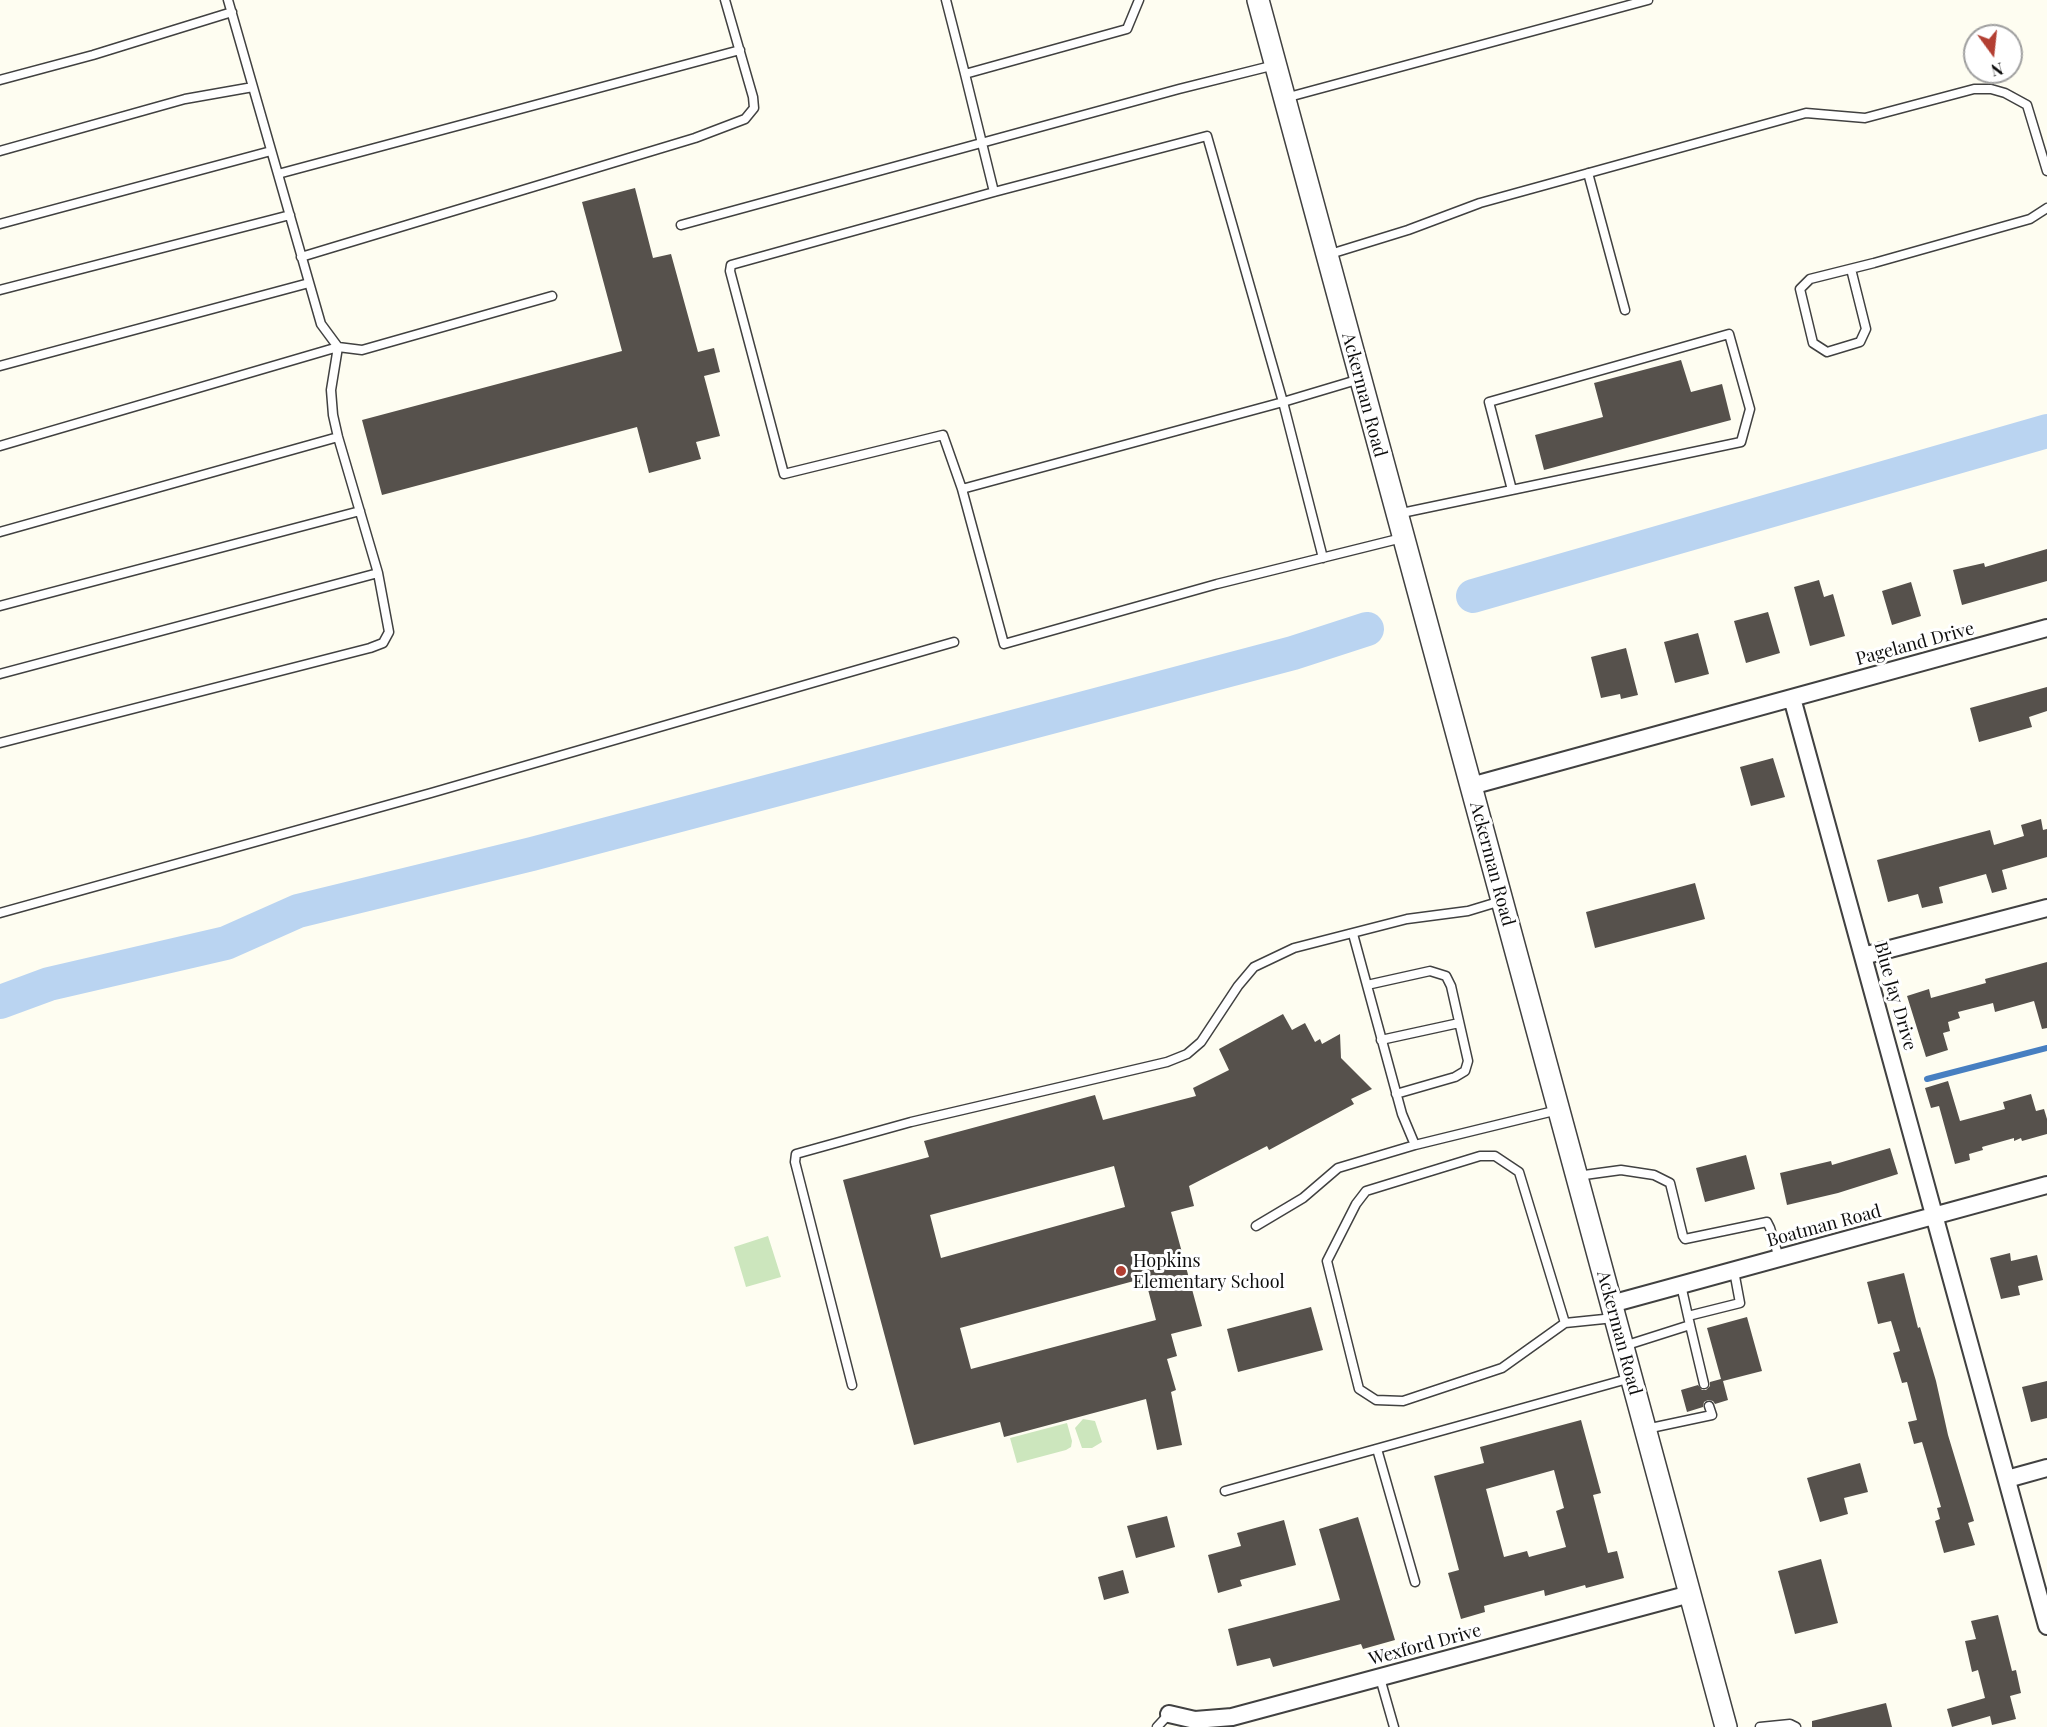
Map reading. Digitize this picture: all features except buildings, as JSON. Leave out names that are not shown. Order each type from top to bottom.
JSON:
[{"type":"street","name":"Ackerman Road","points":[[1258,0],[1726,1727]]},
{"type":"street","name":"Pageland Drive","points":[[1792,698],[2047,628]]},
{"type":"street","points":[[1471,786],[1792,698]]},
{"type":"street","name":"Blue Jay Drive","points":[[1792,698],[2047,1626]]},
{"type":"street","points":[[1863,956],[2047,908]]},
{"type":"street","name":"Boatman Road","points":[[1613,1311],[1681,1285],[2047,1185]]},
{"type":"street","points":[[2007,1479],[2047,1468]]},
{"type":"street","name":"Wexford Drive","points":[[1169,1714],[1195,1720],[1220,1720],[1690,1594]]},
{"type":"lane","points":[[0,743],[382,643],[389,632],[378,573],[338,437],[331,390],[338,347],[321,324],[228,0]]},
{"type":"lane","points":[[301,257],[694,138],[745,119],[754,108],[753,97],[725,0]]},
{"type":"lane","points":[[946,0],[994,192]]},
{"type":"lane","points":[[965,74],[1127,29],[1139,0]]},
{"type":"lane","points":[[1284,98],[1648,0]]},
{"type":"lane","points":[[0,80],[93,55],[232,12]]},
{"type":"lane","points":[[278,174],[740,50]]},
{"type":"lane","points":[[681,225],[1275,65]]},
{"type":"lane","points":[[0,151],[185,99],[253,87]]},
{"type":"lane","points":[[1327,255],[1408,230],[1480,203],[1806,113],[1865,118],[1974,89],[1991,89],[2005,93],[2027,105],[2047,171]]},
{"type":"lane","points":[[1323,558],[1283,402],[1207,136],[731,265],[730,271],[784,474],[943,435],[962,489],[1004,644],[1217,584],[1323,558],[1403,538]]},
{"type":"lane","points":[[0,224],[271,151]]},
{"type":"lane","points":[[1588,173],[1625,310]]},
{"type":"lane","points":[[1851,269],[1866,329],[1860,342],[1827,352],[1813,343],[1800,289],[1810,279],[2030,219],[2047,208]]},
{"type":"lane","points":[[0,290],[290,215]]},
{"type":"lane","points":[[0,366],[309,283]]},
{"type":"lane","points":[[0,446],[338,347],[362,350],[552,296]]},
{"type":"lane","points":[[1396,514],[1512,490],[1741,442],[1750,409],[1729,334],[1489,402],[1512,490]]},
{"type":"lane","points":[[962,489],[1360,379]]},
{"type":"lane","points":[[0,532],[338,437]]},
{"type":"lane","points":[[0,606],[360,512]]},
{"type":"lane","points":[[0,674],[378,573]]},
{"type":"lane","points":[[0,913],[454,787],[954,642]]},
{"type":"lane","points":[[852,1385],[795,1162],[796,1154],[911,1122],[1167,1062],[1187,1054],[1201,1042],[1238,986],[1254,967],[1294,948],[1407,919],[1468,911],[1502,901]]},
{"type":"lane","points":[[1353,934],[1396,1094],[1415,1145]]},
{"type":"lane","points":[[1367,985],[1430,971],[1446,976],[1451,986],[1468,1061],[1465,1071],[1455,1077],[1396,1094]]},
{"type":"lane","points":[[1381,1040],[1459,1023]]},
{"type":"lane","points":[[1256,1226],[1303,1198],[1338,1168],[1415,1145],[1558,1110]]},
{"type":"lane","points":[[1565,1323],[1519,1172],[1496,1156],[1480,1156],[1366,1191],[1356,1204],[1327,1261],[1359,1389],[1376,1400],[1403,1401],[1502,1368],[1565,1323],[1613,1311]]},
{"type":"lane","points":[[1576,1176],[1621,1170],[1654,1175],[1670,1183],[1685,1239],[1767,1222],[1779,1258]]},
{"type":"lane","points":[[1623,1346],[1740,1303],[1734,1270]]},
{"type":"lane","points":[[1681,1285],[1704,1384]]},
{"type":"lane","points":[[1225,1491],[1631,1378]]},
{"type":"lane","points":[[1645,1429],[1712,1415],[1709,1406]]},
{"type":"lane","points":[[1377,1449],[1415,1582]]},
{"type":"lane","points":[[1380,1678],[1394,1727]]},
{"type":"lane","points":[[1157,1727],[1169,1714]]},
{"type":"lane","points":[[1760,1727],[1790,1724],[1796,1727]]},
{"type":"green space","points":[[768,1236],[781,1277],[746,1287],[734,1247]]},
{"type":"green space","points":[[1083,1419],[1095,1421],[1102,1442],[1092,1448],[1082,1448],[1075,1428]]},
{"type":"green space","points":[[1067,1423],[1072,1441],[1071,1447],[1017,1463],[1010,1438]]},
{"type":"waterway","points":[[1473,596],[2047,431]]},
{"type":"waterway","points":[[0,1002],[49,984],[226,943],[298,911],[532,854],[1293,653],[1367,629]]},
{"type":"waterway","points":[[1927,1079],[2047,1048]]},
{"type":"place","name":"Hopkins Elementary School","points":[[1121,1271]]}]
